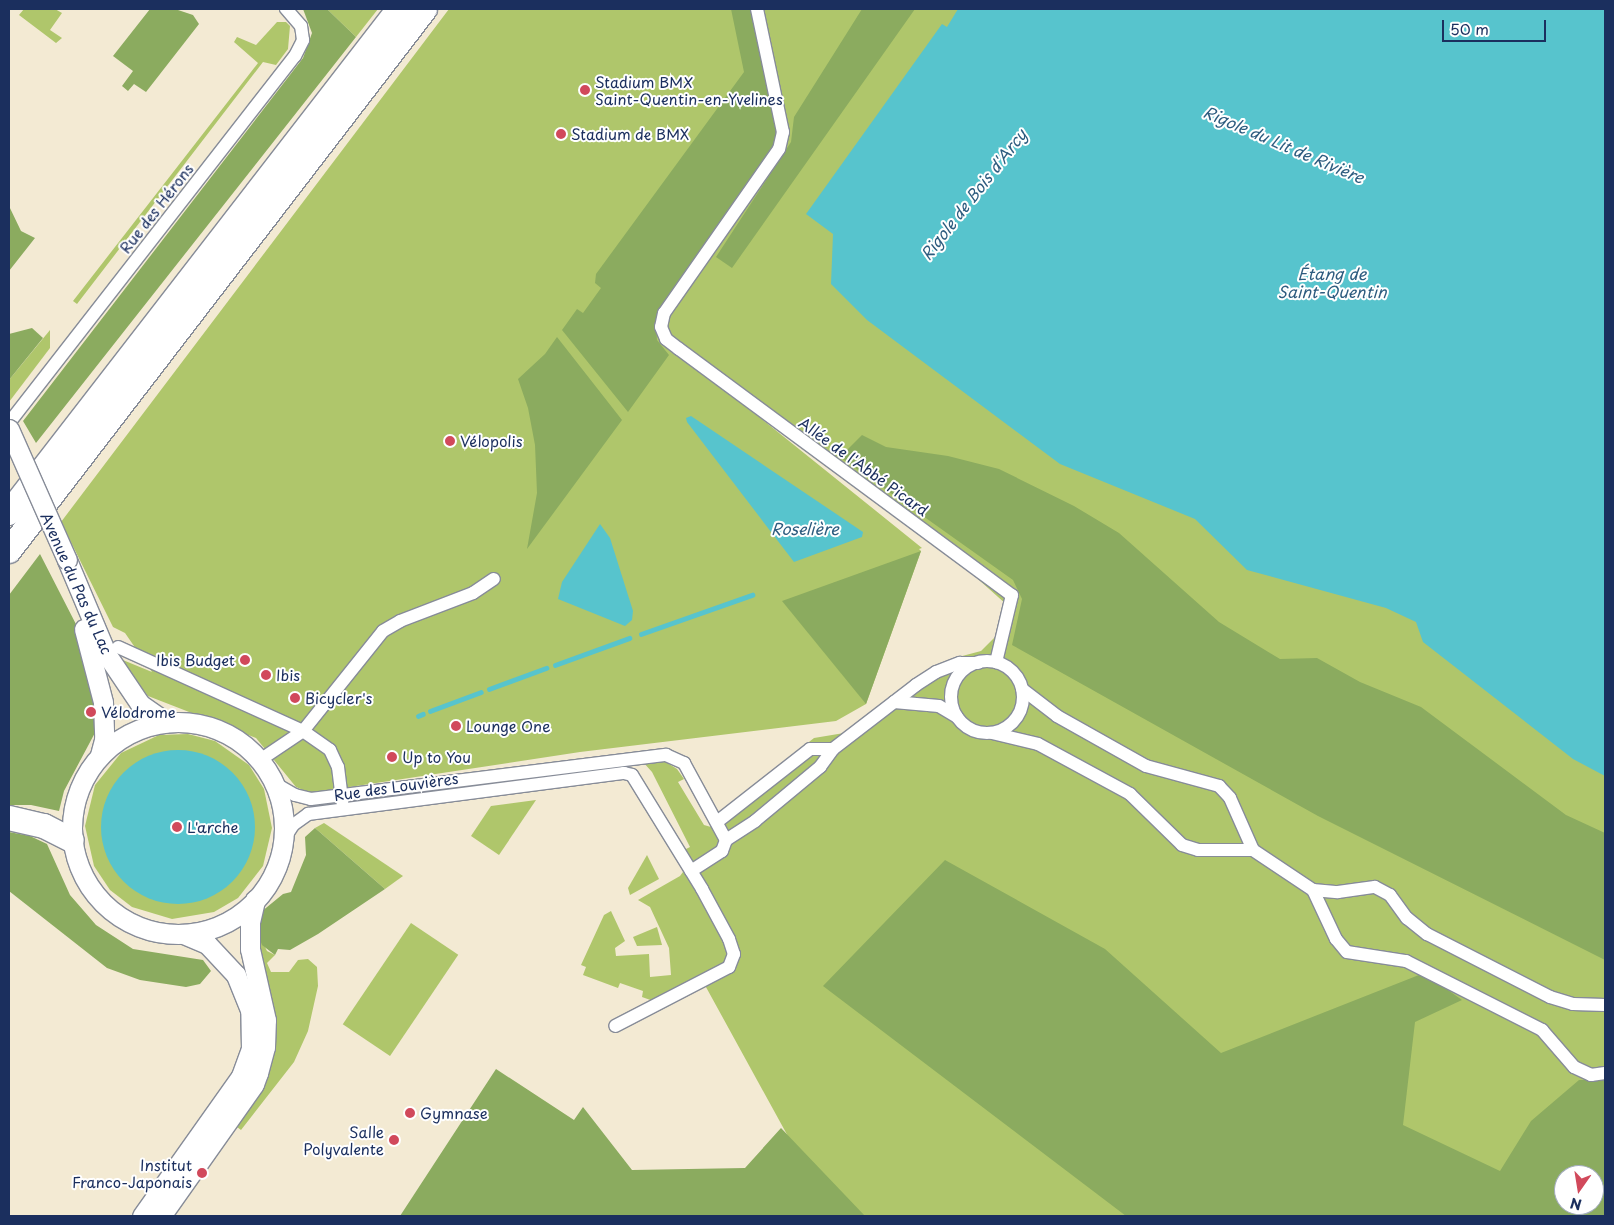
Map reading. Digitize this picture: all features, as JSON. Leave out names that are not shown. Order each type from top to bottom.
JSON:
[{"type":"highway","points":[[9,513],[399,9]]},
{"type":"highway","points":[[9,551],[425,9]]},
{"type":"highway","points":[[9,818],[44,826],[72,840]]},
{"type":"main road","name":"Avenue du Pas du Lac","points":[[9,429],[63,565],[84,629],[97,678],[104,731],[100,755]]},
{"type":"main road","name":"Avenue du Pas du Lac","points":[[9,457],[107,654],[140,704],[166,722]]},
{"type":"main road","points":[[142,1216],[241,1076],[252,1036],[246,997],[232,968],[207,944],[180,934],[145,928],[108,908],[86,880],[72,840],[72,816],[77,793],[100,755],[126,735],[166,722],[196,723],[219,730],[240,742],[260,760],[274,783],[283,812],[284,839],[275,870],[255,900],[250,922],[250,949],[266,1020],[265,1047],[258,1073],[254,1084],[161,1216]]},
{"type":"main road","points":[[180,934],[221,924],[255,900]]},
{"type":"street","name":"Rue des Hérons","points":[[9,423],[295,56],[303,40],[301,26],[286,9]]},
{"type":"street","name":"Allée de l'Abbé Picard","points":[[757,9],[783,132],[779,149],[664,313],[661,327],[666,339],[679,349],[1012,595],[996,662]]},
{"type":"street","points":[[260,760],[303,731],[383,631],[473,593],[494,579]]},
{"type":"street","points":[[118,647],[303,731],[330,750],[338,768],[343,809]]},
{"type":"street","points":[[691,871],[722,851],[726,840],[755,821],[820,767],[833,749],[936,672],[960,662],[996,662],[1013,672],[1022,689],[1058,716],[1146,766],[1219,786],[1230,798],[1253,850],[1313,890],[1338,892],[1375,887],[1390,895],[1407,918],[1427,934],[1550,997],[1573,1004],[1605,1005]]},
{"type":"street","points":[[957,717],[952,696],[954,684],[959,675],[978,663]]},
{"type":"street","points":[[992,733],[1013,722],[1020,712],[1022,689]]},
{"type":"street","points":[[894,702],[939,706],[957,717],[972,730],[1038,744],[1130,794],[1182,845],[1198,850],[1253,850]]},
{"type":"street","points":[[717,822],[741,806],[779,771],[810,749],[833,749]]},
{"type":"street","name":"Rue des Louvières","points":[[274,783],[304,798],[342,795],[666,754],[684,763],[726,840]]},
{"type":"street","points":[[779,771],[795,774],[797,783],[794,789]]},
{"type":"street","name":"Rue des Louvières","points":[[284,839],[303,816],[343,809],[624,773],[638,781],[729,939],[734,954],[729,967],[614,1026]]},
{"type":"street","points":[[1313,890],[1336,939],[1347,952],[1406,962],[1542,1030],[1574,1067],[1591,1075],[1605,1074]]},
{"type":"green space","points":[[24,9],[55,9],[62,13],[50,30],[62,38],[56,43],[19,15]]},
{"type":"green space","points":[[150,9],[175,9],[193,15],[199,24],[146,92],[134,84],[128,91],[122,86],[133,71],[113,56]]},
{"type":"green space","points":[[303,9],[327,9],[356,37],[36,443],[23,421],[303,58],[312,33]]},
{"type":"green space","points":[[327,9],[378,9],[356,37]]},
{"type":"green space","points":[[449,9],[1605,9],[1605,1216],[842,1216],[823,1200],[701,978],[656,1002],[642,997],[643,991],[620,983],[618,988],[583,975],[586,967],[581,965],[604,915],[611,911],[625,941],[615,948],[616,956],[649,954],[650,977],[671,975],[669,948],[650,907],[638,900],[680,876],[683,872],[680,863],[690,856],[684,850],[690,847],[652,772],[643,762],[666,762],[677,769],[684,779],[678,782],[704,825],[711,827],[708,821],[814,738],[844,733],[912,680],[951,659],[981,651],[996,636],[1007,605],[969,571],[737,399],[922,548],[919,549],[921,551],[866,704],[836,721],[580,752],[310,793],[296,787],[256,738],[148,696],[118,658],[152,672],[125,633],[113,627],[61,522]]},
{"type":"green space","points":[[731,9],[750,9],[776,131],[773,145],[656,323],[657,340],[669,355],[628,412],[562,330],[577,309],[583,313],[601,288],[595,283],[596,274],[744,72]]},
{"type":"green space","points":[[862,9],[915,9],[732,268],[716,257],[791,142],[794,117]]},
{"type":"green space","points":[[277,22],[286,22],[290,26],[288,49],[276,65],[263,62],[77,304],[73,301],[258,63],[234,42],[237,37],[256,45]]},
{"type":"green space","points":[[9,206],[21,231],[35,238],[9,271]]},
{"type":"green space","points":[[32,328],[43,338],[9,380],[9,334]]},
{"type":"green space","points":[[50,330],[50,348],[9,402],[9,380]]},
{"type":"green space","points":[[557,337],[622,420],[527,549],[537,493],[535,445],[528,408],[518,379],[545,354]]},
{"type":"green space","points":[[862,435],[886,447],[948,456],[999,469],[1074,506],[1119,533],[1219,622],[1280,659],[1317,658],[1360,682],[1421,707],[1566,815],[1605,833],[1605,960],[1318,816],[1012,645],[1022,599],[1013,580],[840,457]]},
{"type":"green space","points":[[921,551],[866,704],[782,601]]},
{"type":"green space","points":[[40,554],[81,634],[92,665],[97,729],[64,791],[59,811],[31,805],[9,805],[9,595]]},
{"type":"green space","points":[[188,734],[215,741],[249,765],[264,789],[272,828],[263,866],[238,898],[214,912],[172,919],[132,907],[110,890],[94,866],[85,826],[95,785],[121,753],[159,735]]},
{"type":"green space","points":[[536,800],[499,855],[471,836],[491,806]]},
{"type":"green space","points":[[324,823],[403,876],[385,889],[315,828]]},
{"type":"green space","points":[[315,828],[385,889],[318,934],[290,950],[278,949],[275,955],[262,945],[254,924],[261,912],[283,894],[291,892],[306,855],[305,837]]},
{"type":"green space","points":[[9,832],[30,836],[47,844],[70,895],[96,925],[133,949],[203,960],[211,971],[200,984],[186,987],[140,980],[107,968],[9,891]]},
{"type":"green space","points":[[647,855],[659,879],[630,895],[628,888]]},
{"type":"green space","points":[[945,860],[1105,949],[1221,1053],[1424,973],[1462,1000],[1415,1022],[1403,1125],[1500,1171],[1531,1121],[1579,1080],[1605,1080],[1605,1216],[1126,1216],[823,986]]},
{"type":"green space","points":[[411,923],[458,955],[390,1056],[343,1024]]},
{"type":"green space","points":[[254,924],[267,951],[275,955],[267,963],[271,972],[289,972],[298,960],[308,959],[317,967],[318,986],[308,1031],[294,1062],[241,1130],[233,1124],[254,1094]]},
{"type":"green space","points":[[657,927],[662,945],[637,946],[633,937]]},
{"type":"green space","points":[[496,1069],[574,1120],[583,1107],[632,1170],[745,1168],[781,1128],[865,1216],[400,1216]]},
{"type":"water","name":"Étang de Saint-Quentin","points":[[958,9],[1605,9],[1605,776],[1573,759],[1423,642],[1416,622],[1386,608],[1247,570],[1195,519],[1060,464],[867,320],[831,284],[833,234],[806,214],[942,24],[947,27]]},
{"type":"water","name":"Roselière","points":[[691,416],[863,532],[862,537],[794,562],[687,422],[686,418]]},
{"type":"water","points":[[600,524],[610,538],[633,611],[632,620],[625,626],[558,599],[562,582]]},
{"type":"water","points":[[178,750],[207,756],[221,763],[232,773],[242,784],[249,798],[255,827],[249,856],[242,870],[232,881],[221,891],[207,898],[178,904],[149,898],[135,891],[124,881],[114,870],[107,856],[101,827],[107,798],[114,784],[124,773],[135,763],[149,756]]},
{"type":"waterway","points":[[641,634],[752,595]]},
{"type":"waterway","points":[[555,665],[629,638]]},
{"type":"waterway","points":[[489,689],[546,668]]},
{"type":"waterway","points":[[430,711],[481,692]]},
{"type":"waterway","points":[[418,716],[423,714]]},
{"type":"place","name":"Stadium BMX Saint-Quentin-en-Yvelines","points":[[585,90]]},
{"type":"place","name":"Stadium de BMX","points":[[561,134]]},
{"type":"place","name":"Vélopolis","points":[[450,441]]},
{"type":"place","name":"Ibis Budget","points":[[245,660]]},
{"type":"place","name":"Ibis","points":[[266,675]]},
{"type":"place","name":"Bicycler's","points":[[295,698]]},
{"type":"place","name":"Vélodrome","points":[[91,712]]},
{"type":"place","name":"Lounge One","points":[[456,726]]},
{"type":"place","name":"Up to You","points":[[392,757]]},
{"type":"place","name":"L'arche","points":[[177,827]]},
{"type":"place","name":"Gymnase","points":[[410,1113]]},
{"type":"place","name":"Salle Polyvalente","points":[[394,1140]]},
{"type":"place","name":"Institut Franco-Japonais","points":[[202,1173]]},
{"type":"water label","name":"Rigole du Lit de Rivière","points":[[1284,144]]},
{"type":"water label","name":"Rigole de Bois d'Arcy","points":[[973,194]]}]
